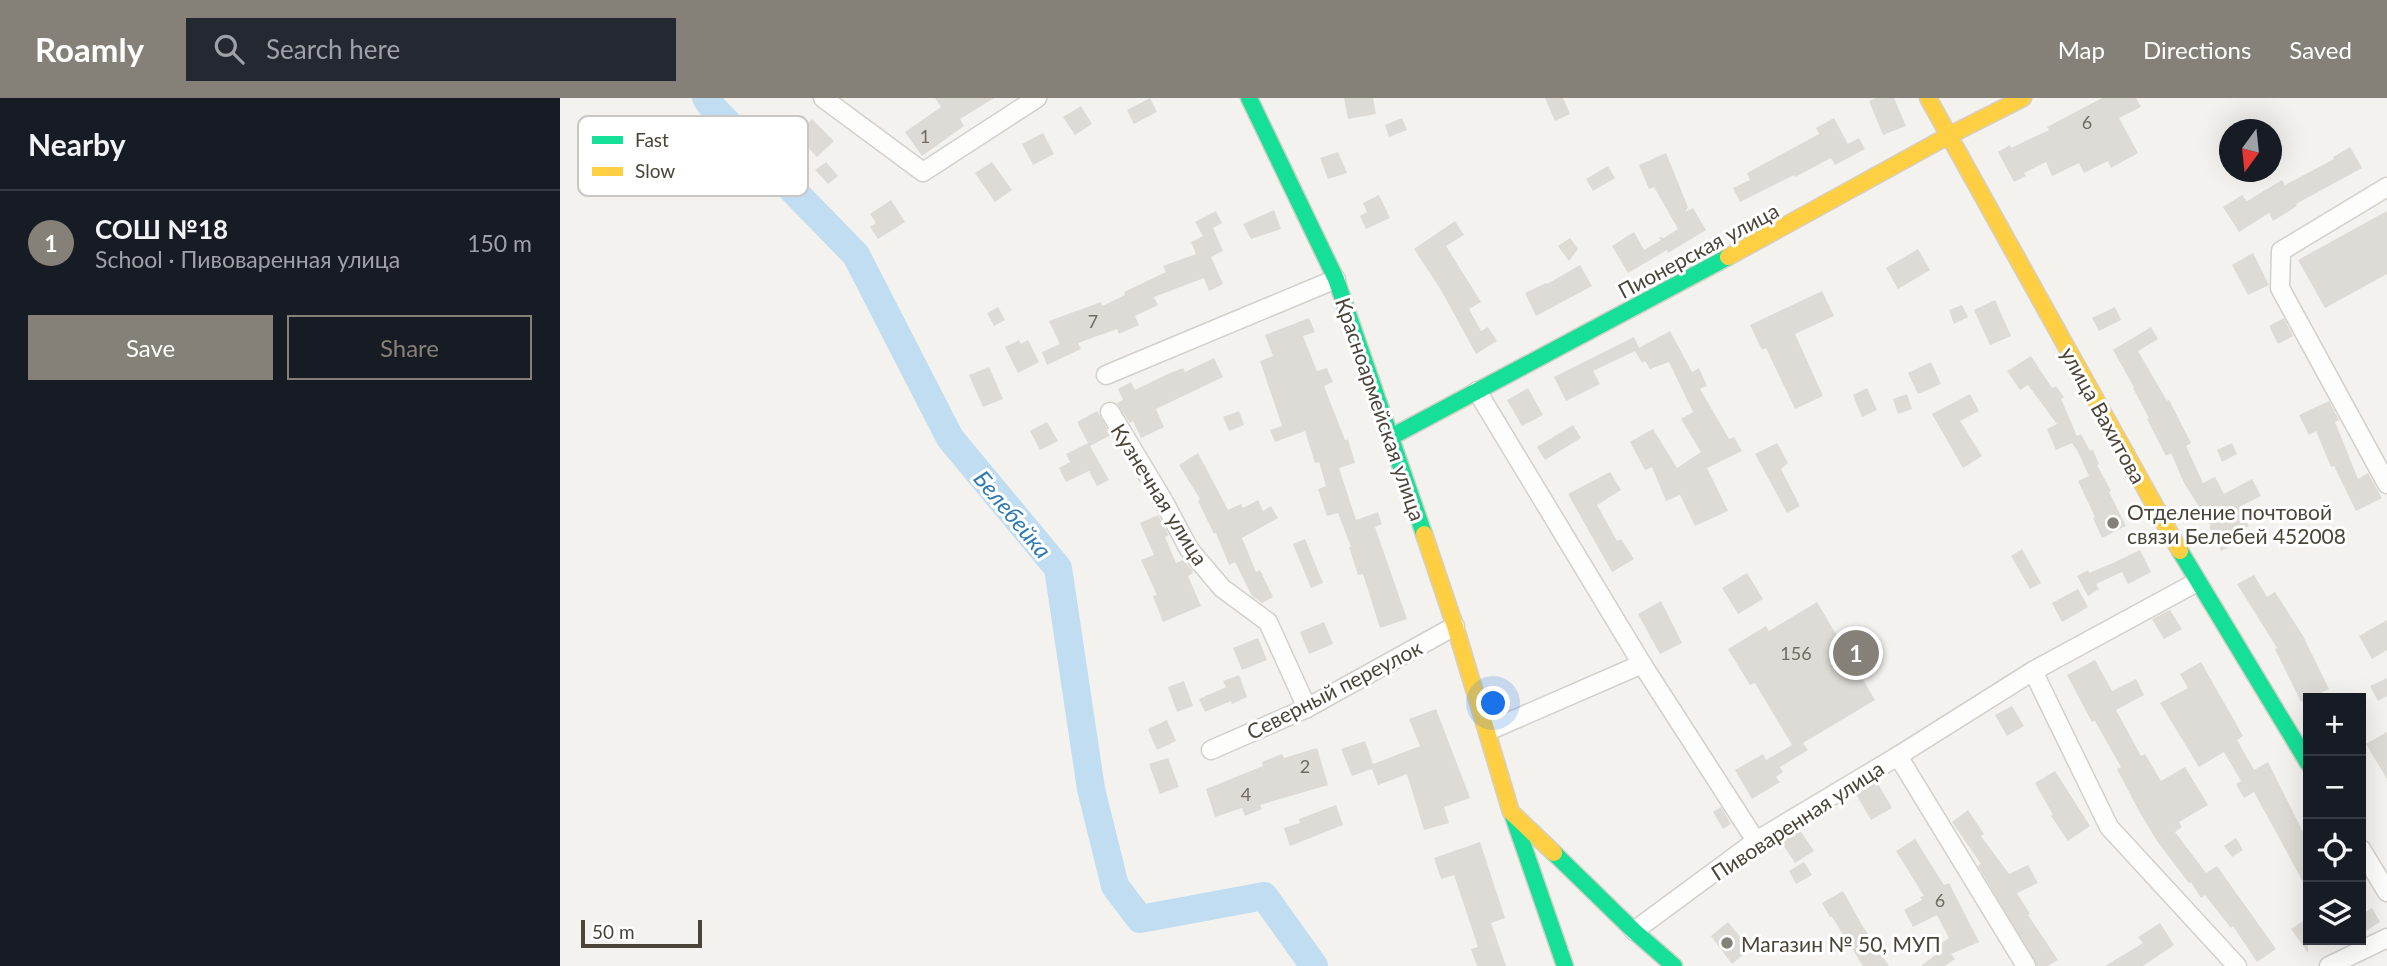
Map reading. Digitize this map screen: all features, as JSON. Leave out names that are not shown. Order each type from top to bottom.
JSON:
[{"type":"street","points":[[823,98],[923,172],[1037,98]]},
{"type":"street","name":"Красноармейская улица","points":[[1249,98],[1336,279],[1455,626],[1511,811],[1565,966]]},
{"type":"street","name":"улица Вахитова","points":[[1928,98],[2197,582],[2304,756]]},
{"type":"street","name":"Пионерская улица","points":[[1391,437],[2023,98]]},
{"type":"street","points":[[2387,187],[2281,251],[2280,288],[2387,484]]},
{"type":"street","points":[[1106,375],[1336,279]]},
{"type":"street","points":[[1477,391],[1642,664],[1756,841]]},
{"type":"street","name":"Кузнечная улица","points":[[1110,412],[1164,502],[1189,550],[1222,589],[1268,622],[1307,708]]},
{"type":"street","points":[[1898,756],[2033,671],[2197,582]]},
{"type":"street","name":"Северный переулок","points":[[1211,750],[1307,708],[1455,626]]},
{"type":"street","points":[[1488,731],[1642,664]]},
{"type":"street","points":[[2033,671],[2109,827],[2237,966]]},
{"type":"street","name":"Пивоваренная улица","points":[[1634,931],[1756,841],[1898,756],[2026,966]]},
{"type":"street","name":"Красноармейская улица","points":[[1511,811],[1634,931],[1674,966]]},
{"type":"street","points":[[2366,857],[2387,892]]},
{"type":"street","points":[[2329,966],[2387,938]]},
{"type":"building","points":[[935,98],[994,98],[960,119],[964,126],[922,156],[905,132],[941,107]]},
{"type":"building","points":[[1150,98],[1157,112],[1134,124],[1127,110]]},
{"type":"building","points":[[1344,98],[1373,98],[1376,114],[1348,119]]},
{"type":"building","points":[[1545,98],[1563,98],[1570,114],[1555,121]]},
{"type":"building","points":[[1876,98],[1894,98],[1906,126],[1883,135],[1869,101]]},
{"type":"building","points":[[2102,98],[2136,98],[2141,107],[2119,118],[2138,153],[2111,168],[2108,161],[2084,173],[2079,163],[2052,176],[2046,162],[2024,173],[2026,176],[2014,182],[1998,152],[2049,130],[2047,127]]},
{"type":"building","points":[[1081,106],[1092,124],[1075,135],[1063,117]]},
{"type":"building","points":[[1402,118],[1407,130],[1389,137],[1385,125]]},
{"type":"building","points":[[1834,118],[1848,144],[1859,138],[1865,149],[1835,165],[1831,158],[1740,202],[1733,188],[1750,180],[1747,173],[1819,134],[1816,128]]},
{"type":"building","points":[[812,119],[834,141],[817,157],[808,148],[808,123]]},
{"type":"building","points":[[1043,133],[1054,154],[1033,165],[1022,144]]},
{"type":"building","points":[[2350,147],[2362,168],[2296,204],[2297,206],[2273,221],[2269,213],[2239,232],[2223,207],[2242,195],[2247,201],[2282,180],[2285,185],[2334,159],[2333,157]]},
{"type":"building","points":[[1338,152],[1347,173],[1328,179],[1320,158]]},
{"type":"building","points":[[1666,153],[1688,207],[1685,212],[1693,208],[1706,230],[1628,273],[1612,246],[1634,232],[1644,250],[1661,240],[1659,237],[1664,238],[1678,229],[1654,187],[1649,189],[1639,165]]},
{"type":"building","points":[[826,162],[838,176],[828,184],[815,170]]},
{"type":"building","points":[[992,162],[1012,190],[995,202],[975,173]]},
{"type":"building","points":[[1608,166],[1615,178],[1593,191],[1586,179]]},
{"type":"building","points":[[1379,195],[1390,218],[1366,229],[1360,216],[1367,212],[1363,203]]},
{"type":"building","points":[[891,200],[905,222],[878,239],[870,227],[876,223],[870,214]]},
{"type":"building","points":[[1274,210],[1281,229],[1251,239],[1243,224]]},
{"type":"building","points":[[1216,211],[1222,223],[1213,228],[1223,251],[1211,257],[1223,284],[1209,291],[1204,278],[1154,297],[1158,305],[1135,316],[1139,325],[1119,334],[1117,329],[1078,343],[1081,349],[1047,365],[1042,352],[1060,344],[1049,321],[1101,302],[1102,306],[1166,272],[1163,266],[1196,254],[1191,242],[1203,236],[1195,222]]},
{"type":"building","points":[[2387,211],[2387,274],[2325,308],[2298,260]]},
{"type":"building","points":[[1455,221],[1464,235],[1446,246],[1481,302],[1469,309],[1481,331],[1488,327],[1497,341],[1476,354],[1441,290],[1414,249]]},
{"type":"building","points":[[1570,238],[1578,249],[1569,261],[1558,246]]},
{"type":"building","points":[[1918,249],[1930,270],[1898,289],[1886,268]]},
{"type":"building","points":[[2253,253],[2269,285],[2248,295],[2232,265]]},
{"type":"building","points":[[1580,265],[1592,286],[1536,316],[1525,293]]},
{"type":"building","points":[[1822,291],[1834,316],[1795,334],[1823,396],[1795,409],[1766,348],[1762,350],[1750,325]]},
{"type":"building","points":[[1995,300],[2011,336],[1990,345],[1974,310]]},
{"type":"building","points":[[1962,305],[1968,317],[1954,324],[1949,310]]},
{"type":"building","points":[[998,307],[1005,320],[994,326],[987,313]]},
{"type":"building","points":[[2115,307],[2121,320],[2099,331],[2092,318]]},
{"type":"building","points":[[1309,318],[1315,332],[1303,336],[1317,371],[1327,368],[1333,382],[1324,386],[1345,440],[1348,439],[1355,463],[1339,468],[1356,520],[1378,512],[1382,524],[1375,527],[1407,619],[1380,628],[1363,574],[1358,575],[1338,513],[1327,516],[1318,489],[1326,486],[1305,431],[1275,442],[1270,430],[1282,426],[1260,361],[1273,356],[1265,335]]},
{"type":"building","points":[[2284,318],[2293,336],[2278,344],[2269,326]]},
{"type":"building","points":[[2151,327],[2158,339],[2138,351],[2167,401],[2169,400],[2191,443],[2186,446],[2203,483],[2215,477],[2224,494],[2252,479],[2261,496],[2239,507],[2249,526],[2240,530],[2245,539],[2221,551],[2209,527],[2211,526],[2184,483],[2171,453],[2166,456],[2134,387],[2113,350]]},
{"type":"building","points":[[1670,331],[1692,372],[1699,368],[1707,386],[1700,389],[1729,439],[1734,437],[1742,451],[1707,468],[1728,511],[1695,526],[1680,495],[1666,501],[1652,467],[1645,470],[1630,442],[1653,429],[1677,468],[1701,452],[1681,419],[1693,412],[1669,362],[1650,369],[1645,361],[1642,363],[1635,351],[1593,371],[1600,384],[1566,401],[1554,377],[1634,337],[1639,348]]},
{"type":"building","points":[[1019,340],[1021,344],[1028,340],[1039,362],[1018,373],[1005,347]]},
{"type":"building","points":[[2031,356],[2052,388],[2056,386],[2064,397],[2061,399],[2077,436],[2081,434],[2090,451],[2093,450],[2099,464],[2097,465],[2126,526],[2102,538],[2078,481],[2089,476],[2078,452],[2072,443],[2056,450],[2047,429],[2057,424],[2028,385],[2020,390],[2007,371]]},
{"type":"building","points":[[1214,358],[1223,377],[1156,409],[1164,427],[1141,438],[1133,421],[1130,423],[1117,403],[1123,400],[1118,389],[1131,382],[1135,390],[1170,373],[1183,368],[1185,372]]},
{"type":"building","points":[[1931,362],[1941,384],[1918,394],[1908,373]]},
{"type":"building","points":[[989,367],[1003,399],[983,407],[969,375]]},
{"type":"building","points":[[1528,388],[1543,415],[1522,426],[1507,400]]},
{"type":"building","points":[[1867,388],[1877,410],[1862,417],[1853,395]]},
{"type":"building","points":[[1907,394],[1912,409],[1898,414],[1893,399]]},
{"type":"building","points":[[1970,394],[1979,411],[1960,421],[1982,456],[1963,468],[1932,414]]},
{"type":"building","points":[[2329,401],[2339,420],[2335,422],[2358,479],[2368,473],[2382,498],[2356,511],[2334,466],[2331,467],[2316,431],[2309,435],[2299,415]]},
{"type":"building","points":[[1097,411],[1111,435],[1090,446],[1109,480],[1097,486],[1089,471],[1066,482],[1059,468],[1070,462],[1066,454],[1088,443],[1077,422]]},
{"type":"building","points":[[1239,411],[1244,425],[1229,431],[1223,417]]},
{"type":"building","points":[[1047,422],[1058,441],[1040,450],[1030,431]]},
{"type":"building","points":[[1573,425],[1581,438],[1545,460],[1537,447]]},
{"type":"building","points":[[1777,443],[1788,463],[1781,469],[1800,506],[1787,513],[1755,454]]},
{"type":"building","points":[[2232,443],[2237,454],[2222,462],[2217,450]]},
{"type":"building","points":[[1198,453],[1228,510],[1241,504],[1243,508],[1258,500],[1263,511],[1271,506],[1278,518],[1242,538],[1256,572],[1260,570],[1273,597],[1262,603],[1252,596],[1235,562],[1229,565],[1216,533],[1214,534],[1198,501],[1200,499],[1179,465]]},
{"type":"building","points":[[1610,472],[1621,490],[1597,505],[1617,541],[1621,539],[1634,559],[1612,572],[1568,494]]},
{"type":"building","points":[[1158,515],[1169,535],[1165,537],[1176,563],[1183,560],[1192,570],[1193,573],[1188,576],[1201,606],[1163,622],[1153,596],[1157,595],[1141,560],[1154,555],[1140,523]]},
{"type":"building","points":[[1305,539],[1323,583],[1311,588],[1293,544]]},
{"type":"building","points":[[2022,549],[2041,583],[2030,589],[2011,556]]},
{"type":"building","points":[[2140,550],[2151,572],[2128,584],[2122,572],[2096,584],[2099,589],[2088,596],[2077,576]]},
{"type":"building","points":[[1747,573],[1763,599],[1738,614],[1722,588]]},
{"type":"building","points":[[2254,575],[2267,597],[2275,592],[2303,636],[2329,689],[2320,693],[2303,693],[2301,702],[2275,649],[2277,648],[2237,584]]},
{"type":"building","points":[[2078,589],[2088,607],[2062,622],[2052,603]]},
{"type":"building","points":[[1661,601],[1682,643],[1660,654],[1638,614]]},
{"type":"building","points":[[1817,602],[1875,700],[1803,743],[1808,750],[1780,767],[1783,772],[1776,777],[1780,782],[1752,799],[1735,770],[1763,754],[1766,760],[1792,745],[1755,683],[1750,685],[1728,649],[1766,626],[1769,631]]},
{"type":"building","points":[[2170,610],[2182,629],[2164,639],[2152,619]]},
{"type":"building","points":[[2387,620],[2387,650],[2372,659],[2359,636]]},
{"type":"building","points":[[1324,622],[1333,644],[1309,654],[1300,632]]},
{"type":"building","points":[[1258,638],[1267,660],[1242,670],[1233,648]]},
{"type":"building","points":[[2095,660],[2112,691],[2136,679],[2144,695],[2116,710],[2141,756],[2145,754],[2161,781],[2185,767],[2208,805],[2179,822],[2182,827],[2175,832],[2206,873],[2217,866],[2276,949],[2257,962],[2233,926],[2231,928],[2205,895],[2201,898],[2191,882],[2189,883],[2157,841],[2139,811],[2117,769],[2121,767],[2095,721],[2092,722],[2067,675]]},
{"type":"building","points":[[2201,662],[2243,736],[2237,740],[2254,770],[2268,762],[2303,832],[2303,882],[2254,792],[2244,798],[2236,784],[2241,781],[2224,752],[2199,767],[2160,703],[2188,688],[2180,674]]},
{"type":"building","points":[[1239,675],[1247,697],[1205,712],[1199,699],[1226,687],[1223,681]]},
{"type":"building","points":[[2387,678],[2387,696],[2378,701],[2370,686]]},
{"type":"building","points":[[1184,681],[1193,706],[1177,712],[1168,687]]},
{"type":"building","points":[[2012,706],[2024,726],[2007,736],[1995,715]]},
{"type":"building","points":[[1436,709],[1470,798],[1444,807],[1449,823],[1424,830],[1407,774],[1378,785],[1372,769],[1352,776],[1341,749],[1365,741],[1373,764],[1420,746],[1409,719]]},
{"type":"building","points":[[1167,720],[1176,741],[1157,750],[1148,729]]},
{"type":"building","points":[[2387,732],[2387,779],[2366,744]]},
{"type":"building","points":[[1317,748],[1328,785],[1260,805],[1262,809],[1245,816],[1242,808],[1215,817],[1206,789],[1263,766],[1262,762],[1282,754],[1284,758]]},
{"type":"building","points":[[1168,758],[1179,787],[1160,794],[1149,764]]},
{"type":"building","points":[[2055,771],[2090,826],[2068,841],[2051,816],[2053,815],[2035,783]]},
{"type":"building","points":[[1877,782],[1892,808],[1871,820],[1856,794]]},
{"type":"building","points":[[1336,805],[1343,825],[1290,846],[1284,828],[1300,823],[1299,819]]},
{"type":"building","points":[[1721,807],[1731,824],[1723,829],[1713,812]]},
{"type":"building","points":[[1968,810],[1984,834],[1981,836],[2009,874],[2028,865],[2038,883],[2017,893],[2030,914],[2028,915],[2058,960],[2048,966],[2037,966],[1978,866],[1981,864],[1952,822]]},
{"type":"building","points":[[1799,829],[1814,851],[1795,863],[1780,840]]},
{"type":"building","points":[[2236,838],[2243,850],[2232,857],[2224,846]]},
{"type":"building","points":[[1915,839],[1944,885],[1949,883],[1979,942],[1951,954],[1955,959],[1945,966],[1921,966],[1938,953],[1934,948],[1949,938],[1937,915],[1913,927],[1904,910],[1922,900],[1920,897],[1924,896],[1896,851]]},
{"type":"building","points":[[1480,842],[1505,918],[1491,923],[1506,966],[1477,966],[1471,949],[1478,947],[1454,875],[1441,879],[1434,858]]},
{"type":"building","points":[[1804,862],[1812,875],[1796,884],[1789,871]]},
{"type":"building","points":[[1843,891],[1889,966],[1863,966],[1830,917],[1822,903]]},
{"type":"building","points":[[2372,908],[2380,922],[2366,931],[2366,912]]},
{"type":"building","points":[[2303,921],[2303,945],[2308,945],[2308,953],[2291,929]]},
{"type":"building","points":[[1728,922],[1750,949],[1732,964],[1711,936]]},
{"type":"building","points":[[2160,923],[2174,945],[2143,966],[2105,966],[2143,943],[2138,937]]},
{"type":"waterway","name":"Белебейка","points":[[706,98],[721,116]]},
{"type":"waterway","name":"Белебейка","points":[[799,196],[856,255],[950,438],[1058,568],[1091,789],[1115,886],[1140,919],[1264,896],[1314,966]]},
{"type":"traffic: fast","points":[[1249,98],[1336,279],[1424,534]]},
{"type":"traffic: fast","points":[[1391,437],[1728,257]]},
{"type":"traffic: fast","points":[[2180,551],[2304,756]]},
{"type":"traffic: fast","points":[[1513,816],[1565,966]]},
{"type":"traffic: fast","points":[[1554,853],[1674,966]]},
{"type":"traffic: slow","points":[[1928,98],[2180,551]]},
{"type":"traffic: slow","points":[[1728,257],[1948,136],[2023,98]]},
{"type":"traffic: slow","points":[[1424,534],[1455,626],[1511,812],[1554,853]]},
{"type":"place","name":"Отделение почтовой связи Белебей 452008","points":[[2113,523]]},
{"type":"place","name":"СОШ №18","points":[[1856,653]]},
{"type":"place","name":"Магазин № 50, МУП","points":[[1727,943]]}]
